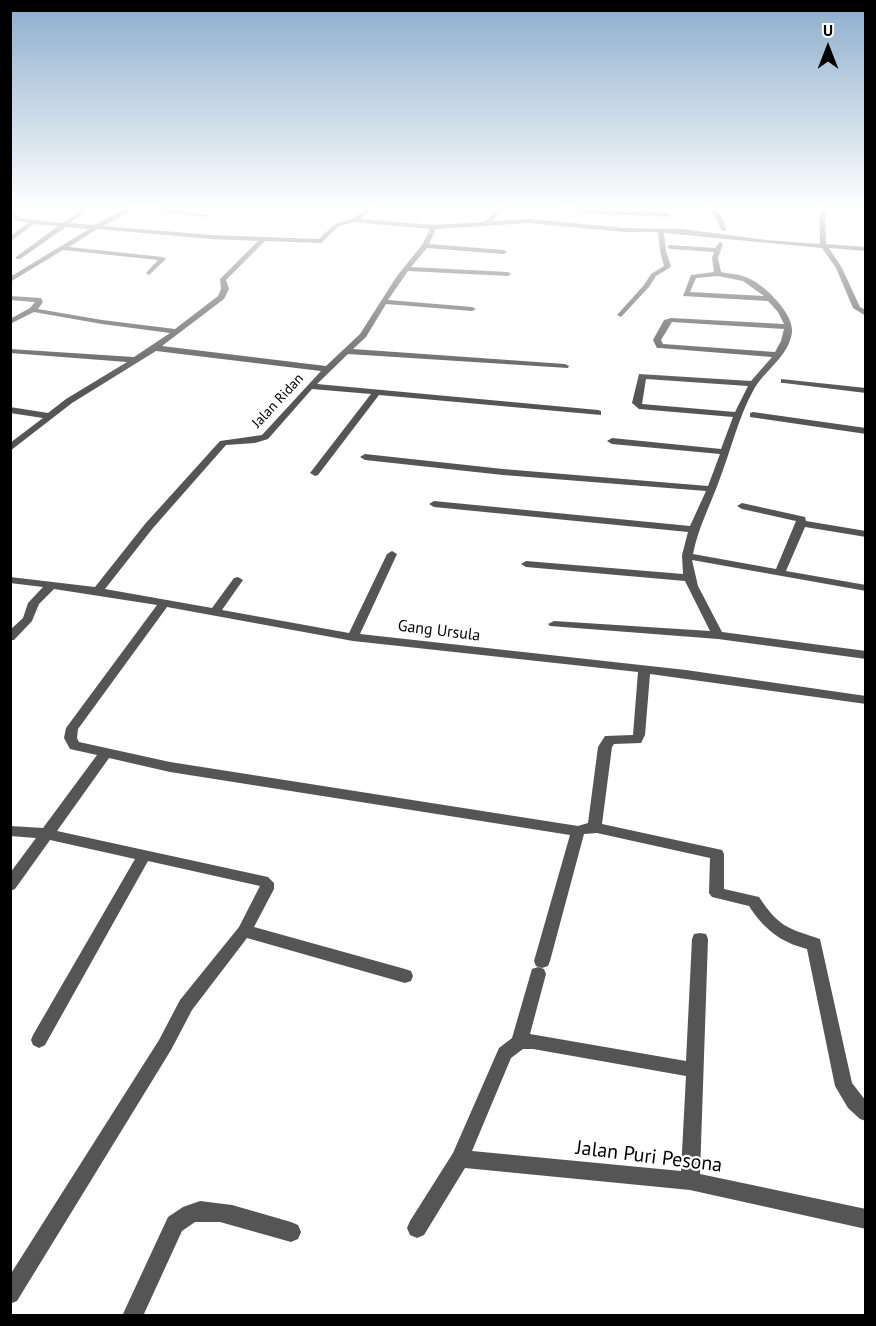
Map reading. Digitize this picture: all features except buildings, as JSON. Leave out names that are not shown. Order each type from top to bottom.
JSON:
[{"type":"street","points":[[10,280],[31,268]]},
{"type":"street","points":[[149,273],[155,268]]},
{"type":"street","points":[[10,448],[80,393],[155,348],[221,297],[225,289],[222,280],[234,268]]},
{"type":"street","points":[[621,315],[647,286],[653,275],[666,268]]},
{"type":"street","points":[[717,268],[718,274]]},
{"type":"street","points":[[838,268],[857,308],[866,314]]},
{"type":"street","points":[[405,269],[508,274]]},
{"type":"street","name":"Jalan Ridan","points":[[98,591],[149,526],[223,443],[231,440],[255,441],[265,437],[310,386],[363,335],[405,269]]},
{"type":"street","points":[[718,635],[689,578],[687,556],[752,384],[778,355],[788,333],[788,327],[772,299],[748,280],[718,274],[693,276],[686,294],[772,299]]},
{"type":"street","points":[[10,298],[38,300],[38,305],[33,310],[10,322]]},
{"type":"street","points":[[385,302],[472,309]]},
{"type":"street","points":[[33,310],[102,322],[176,331]]},
{"type":"street","points":[[778,355],[677,349],[660,346],[657,340],[667,322],[671,321],[788,327]]},
{"type":"street","points":[[155,348],[328,369]]},
{"type":"street","points":[[10,351],[137,360]]},
{"type":"street","points":[[346,351],[565,366]]},
{"type":"street","points":[[739,415],[638,405],[642,376],[752,384]]},
{"type":"street","points":[[784,381],[866,391]]},
{"type":"street","points":[[310,386],[598,413]]},
{"type":"street","points":[[315,473],[377,392]]},
{"type":"street","points":[[10,410],[49,416]]},
{"type":"street","points":[[753,415],[866,431]]},
{"type":"street","points":[[612,441],[726,452]]},
{"type":"street","points":[[365,457],[502,472],[711,489]]},
{"type":"street","points":[[434,504],[695,530]]},
{"type":"street","points":[[742,506],[801,519],[780,573]]},
{"type":"street","points":[[801,523],[866,534]]},
{"type":"street","points":[[353,637],[392,554]]},
{"type":"street","points":[[687,556],[866,588]]},
{"type":"street","points":[[526,564],[689,578]]},
{"type":"street","name":"Gang Ursula","points":[[10,580],[98,591],[353,637],[742,681],[866,700]]},
{"type":"street","points":[[214,612],[238,580]]},
{"type":"street","points":[[10,637],[28,619],[34,603],[51,585]]},
{"type":"street","points":[[163,604],[72,728],[70,738],[75,746],[170,767],[578,831],[584,828],[594,829],[717,854],[717,893],[754,901],[764,918],[788,939],[813,944],[844,1086],[854,1102],[866,1113]]},
{"type":"street","points":[[554,624],[718,635],[864,656]]},
{"type":"street","points":[[594,829],[605,747],[610,739],[636,740],[639,735],[644,670]]},
{"type":"street","points":[[10,885],[105,754]]},
{"type":"street","points":[[10,831],[47,834],[267,883],[264,897],[244,931],[186,1005],[165,1046],[10,1294]]},
{"type":"street","points":[[519,1042],[578,831]]},
{"type":"street","points":[[39,1040],[144,855]]},
{"type":"street","points":[[244,931],[405,975]]},
{"type":"street","points":[[690,1181],[700,939]]},
{"type":"street","points":[[417,1228],[460,1160],[495,1071],[505,1053],[519,1042],[533,1041],[694,1070]]},
{"type":"street","name":"Jalan Puri Pesona","points":[[460,1160],[690,1181],[866,1219]]},
{"type":"street","points":[[132,1316],[175,1224],[186,1216],[199,1211],[215,1211],[291,1232]]}]
